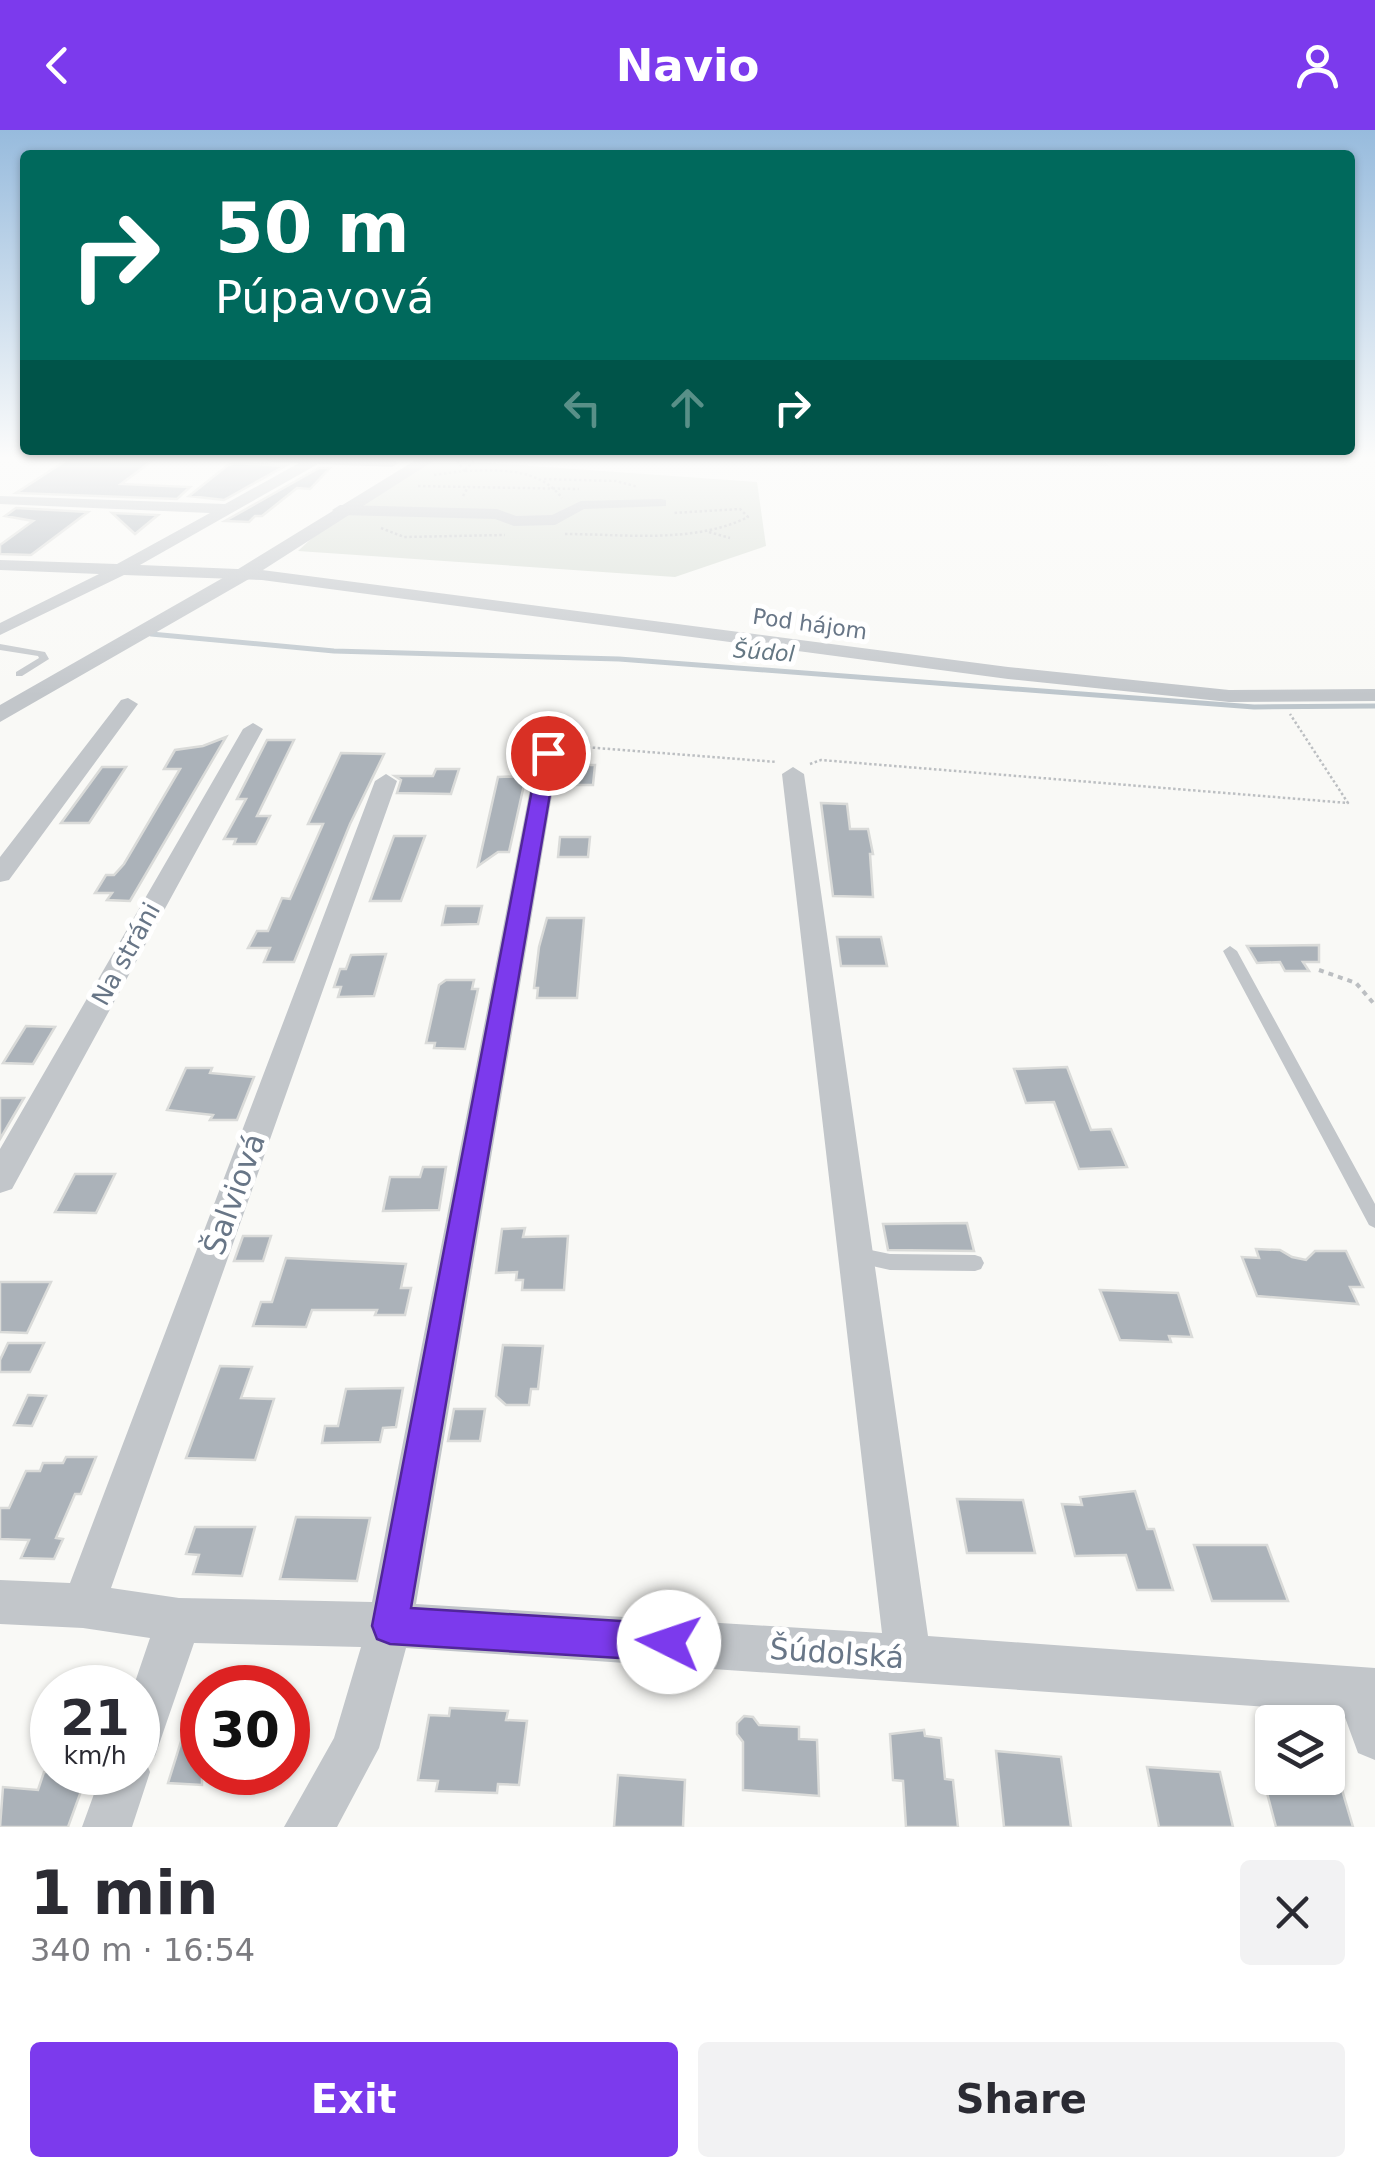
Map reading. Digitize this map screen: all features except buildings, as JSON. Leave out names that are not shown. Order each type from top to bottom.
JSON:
[{"type":"street","points":[[0,630],[177,537]]},
{"type":"street","points":[[0,715],[242,575],[299,537]]},
{"type":"street","name":"Pod hájom","points":[[0,566],[242,575],[1008,673],[1229,696],[1375,695]]},
{"type":"street","points":[[0,874],[128,704]]},
{"type":"street","name":"Na stráni","points":[[0,1179],[253,729]]},
{"type":"street","points":[[309,1827],[355,1748],[390,1626],[548,753]]},
{"type":"street","points":[[793,768],[908,1657]]},
{"type":"street","name":"Šalviová","points":[[82,1606],[386,782]]},
{"type":"street","name":"Šúdolská","points":[[0,1602],[82,1606],[178,1620],[390,1626],[908,1657],[1367,1691]]},
{"type":"street","points":[[160,1674],[178,1620]]},
{"type":"street","points":[[1367,1691],[1375,1736]]},
{"type":"street","points":[[108,1827],[118,1795]]},
{"type":"lane","points":[[0,647],[42,654],[44,658],[19,674]]},
{"type":"lane","points":[[1230,951],[1375,1220]]},
{"type":"lane","points":[[855,1254],[890,1262],[975,1263]]},
{"type":"path","points":[[548,753],[584,747],[793,768],[821,760],[1348,803],[1288,711]]},
{"type":"path","points":[[1319,970],[1356,983],[1375,1006]]},
{"type":"shaded area","points":[[313,537],[765,537],[766,546],[675,577],[298,551]]},
{"type":"waterway","name":"Šúdol","points":[[151,634],[334,651],[619,659],[1254,707],[1375,706]]},
{"type":"route","points":[[548,753],[390,1626],[669,1642]]}]
